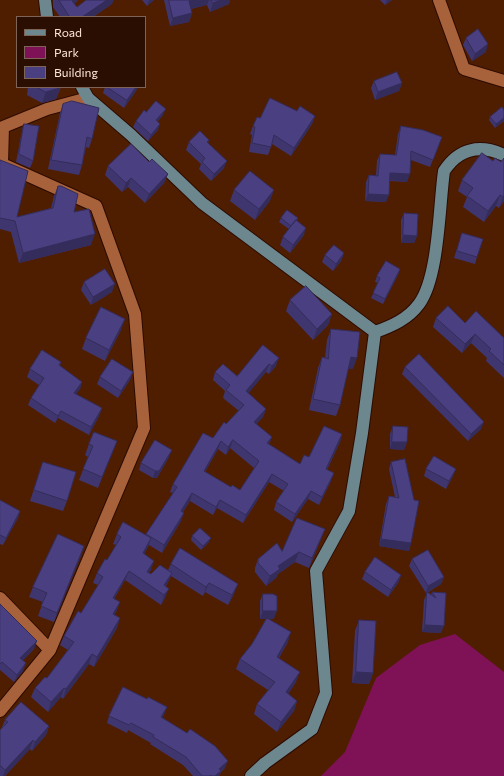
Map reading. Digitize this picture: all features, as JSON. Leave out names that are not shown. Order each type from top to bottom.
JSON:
[{"type":"main road","points":[[45,0],[47,16]]},
{"type":"main road","points":[[83,88],[88,98],[131,135],[202,203],[375,332]]},
{"type":"main road","points":[[375,332],[396,324],[410,314],[420,304],[427,288],[436,245],[444,171],[449,163],[456,156],[473,150],[488,149],[504,154]]},
{"type":"main road","points":[[251,776],[265,763],[312,729],[326,694],[316,571],[349,511],[362,432],[375,332]]},
{"type":"street","points":[[439,0],[464,69],[504,81]]},
{"type":"street","points":[[0,711],[50,650],[144,428],[135,314],[96,206],[1,163],[3,127],[47,109],[88,98]]},
{"type":"street","points":[[0,598],[50,650]]},
{"type":"green space","points":[[455,634],[504,672],[504,776],[321,776],[345,752],[376,678],[420,645]]},
{"type":"building","points":[[59,0],[73,0],[72,1],[77,7],[86,0],[107,0],[83,16],[69,16]]},
{"type":"building","points":[[169,0],[196,0],[189,1],[192,13],[173,18]]},
{"type":"building","points":[[211,0],[221,0],[213,3]]},
{"type":"building","points":[[478,29],[488,44],[475,54],[466,38]]},
{"type":"building","points":[[397,72],[402,83],[378,92],[374,81]]},
{"type":"building","points":[[38,88],[60,88],[46,92]]},
{"type":"building","points":[[109,88],[135,88],[127,100]]},
{"type":"building","points":[[270,98],[297,111],[300,106],[315,116],[294,148],[274,135],[271,147],[252,143],[255,127],[253,126],[257,117],[260,118]]},
{"type":"building","points":[[72,101],[99,108],[92,139],[87,137],[82,165],[51,160],[63,104]]},
{"type":"building","points":[[156,101],[166,109],[156,120],[160,124],[151,135],[136,121],[144,110],[146,112]]},
{"type":"building","points":[[502,107],[504,110],[504,118],[496,124],[490,117]]},
{"type":"building","points":[[24,124],[39,126],[33,161],[19,154]]},
{"type":"building","points":[[401,126],[423,130],[442,137],[433,160],[411,151],[410,174],[390,173],[389,195],[368,194],[369,175],[378,176],[380,154],[396,155]]},
{"type":"building","points":[[200,131],[209,140],[207,142],[227,161],[214,174],[202,162],[205,158],[189,142]]},
{"type":"building","points":[[131,144],[149,162],[152,159],[168,174],[149,194],[131,178],[126,183],[108,166]]},
{"type":"building","points":[[482,153],[493,161],[495,158],[501,162],[504,158],[504,195],[503,197],[500,195],[488,211],[467,196],[473,188],[462,180]]},
{"type":"building","points":[[0,160],[28,171],[17,217],[53,208],[58,186],[61,186],[78,194],[74,212],[89,209],[95,234],[23,253],[15,221],[0,218]]},
{"type":"building","points":[[250,171],[274,190],[259,209],[234,190]]},
{"type":"building","points":[[287,210],[298,218],[291,226],[281,218]]},
{"type":"building","points":[[404,213],[418,214],[417,236],[403,235]]},
{"type":"building","points":[[296,220],[306,228],[293,245],[283,237]]},
{"type":"building","points":[[462,233],[483,239],[477,257],[457,251]]},
{"type":"building","points":[[334,245],[344,253],[336,264],[325,255]]},
{"type":"building","points":[[386,261],[400,269],[385,299],[373,293],[380,278],[377,276]]},
{"type":"building","points":[[105,269],[115,284],[93,297],[84,282]]},
{"type":"building","points":[[306,286],[332,314],[317,329],[290,300]]},
{"type":"building","points":[[448,306],[465,323],[476,311],[504,338],[504,365],[489,351],[491,349],[475,334],[465,344],[436,318]]},
{"type":"building","points":[[101,307],[125,319],[109,350],[86,338]]},
{"type":"building","points":[[331,329],[360,332],[357,358],[351,357],[340,405],[313,399],[322,357],[328,359]]},
{"type":"building","points":[[263,345],[279,358],[272,366],[269,364],[246,391],[266,409],[254,422],[272,437],[267,443],[300,464],[304,455],[309,457],[324,426],[342,434],[326,469],[334,473],[322,497],[311,491],[295,514],[276,502],[288,484],[272,474],[246,515],[220,500],[216,507],[192,493],[181,511],[184,513],[164,545],[146,534],[177,487],[173,484],[203,433],[213,438],[224,422],[226,424],[244,405],[226,390],[230,385],[215,372],[223,364],[237,376]],"holes":[[[233,440],[259,461],[240,490],[232,485],[231,487],[204,471],[221,441],[228,447]]]},
{"type":"building","points":[[42,350],[61,362],[59,365],[82,382],[74,393],[102,408],[91,427],[61,411],[58,416],[31,398],[44,378],[30,369]]},
{"type":"building","points":[[419,354],[484,422],[471,434],[405,367]]},
{"type":"building","points":[[112,359],[133,372],[121,391],[100,377]]},
{"type":"building","points":[[393,426],[408,427],[407,442],[392,442]]},
{"type":"building","points":[[94,432],[117,441],[102,477],[83,469],[93,446],[89,444]]},
{"type":"building","points":[[155,440],[172,450],[159,471],[155,471],[141,463]]},
{"type":"building","points":[[434,456],[456,469],[449,481],[426,469]]},
{"type":"building","points":[[405,459],[414,500],[419,501],[411,543],[381,539],[389,496],[399,498],[391,462]]},
{"type":"building","points":[[43,462],[76,472],[67,501],[34,490]]},
{"type":"building","points":[[0,500],[20,511],[6,538],[0,535]]},
{"type":"building","points":[[297,518],[325,529],[312,558],[299,552],[278,566],[280,569],[270,576],[258,563],[258,559],[277,543],[282,551]]},
{"type":"building","points":[[123,522],[151,538],[143,553],[154,561],[147,572],[151,574],[160,565],[172,573],[164,585],[169,589],[164,595],[129,571],[113,598],[120,602],[113,614],[120,618],[97,657],[92,654],[66,689],[64,688],[51,702],[35,688],[45,677],[47,678],[74,642],[64,636],[78,611],[81,613],[103,577],[97,573],[121,537],[117,534]]},
{"type":"building","points":[[200,528],[211,538],[203,546],[192,536]]},
{"type":"building","points":[[58,534],[84,546],[57,613],[41,606],[47,593],[33,587]]},
{"type":"building","points":[[180,548],[238,584],[232,595],[209,583],[206,587],[171,564]]},
{"type":"building","points":[[428,550],[444,577],[428,586],[412,559]]},
{"type":"building","points":[[375,557],[401,575],[391,590],[365,572]]},
{"type":"building","points":[[427,592],[436,598],[432,592],[446,593],[444,626],[425,625]]},
{"type":"building","points":[[263,594],[273,594],[277,596],[277,611],[263,611]]},
{"type":"building","points":[[0,604],[37,641],[20,658],[26,663],[17,675],[2,662],[0,664]]},
{"type":"building","points":[[267,618],[291,632],[277,657],[300,672],[286,692],[297,701],[281,722],[257,704],[275,682],[240,659],[252,644]]},
{"type":"building","points":[[359,620],[376,621],[373,673],[356,672]]},
{"type":"building","points":[[123,687],[147,699],[148,697],[167,707],[161,717],[187,733],[190,729],[215,746],[228,761],[219,769],[221,771],[215,776],[202,776],[186,757],[153,737],[154,735],[131,723],[129,725],[109,716]]},
{"type":"building","points":[[21,702],[49,726],[35,742],[33,740],[5,770],[1,766],[0,767],[0,730],[8,722],[5,720]]}]
